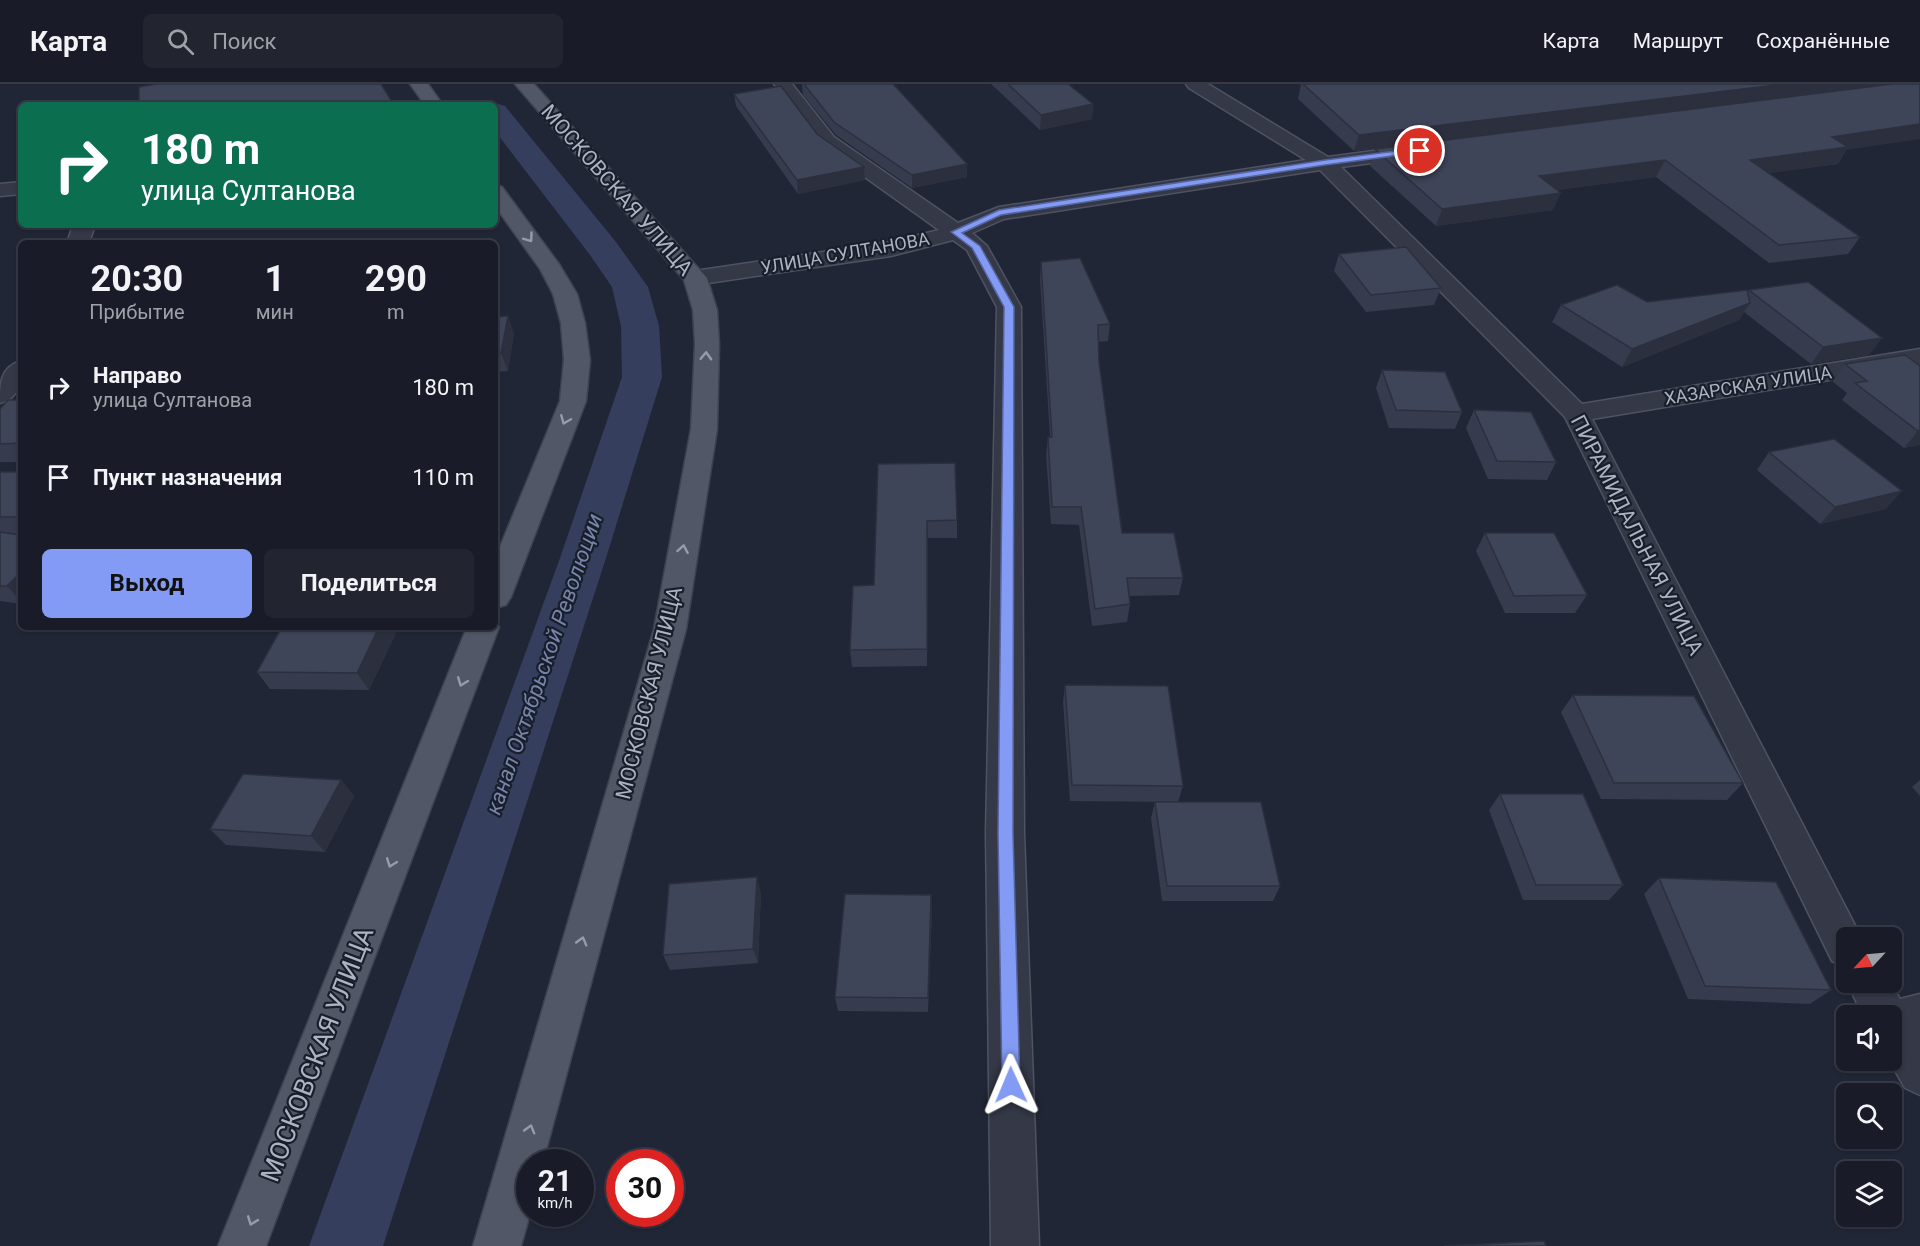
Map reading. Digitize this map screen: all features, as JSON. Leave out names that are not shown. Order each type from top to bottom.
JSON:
[{"type":"main road","points":[[419,84],[432,102]]},
{"type":"main road","name":"МОСКОВСКАЯ УЛИЦА","points":[[497,1246],[670,629],[704,429],[705,310],[695,279],[524,84]]},
{"type":"main road","points":[[498,194],[551,268],[565,294],[573,323],[577,360],[573,401],[498,589]]},
{"type":"main road","name":"МОСКОВСКАЯ УЛИЦА","points":[[242,1246],[482,630]]},
{"type":"street","points":[[783,84],[827,141],[976,246],[1009,307],[1005,833],[1015,1246]]},
{"type":"street","name":"ПИРАМИДАЛЬНАЯ УЛИЦА","points":[[1195,84],[1325,163],[1576,413],[1836,928]]},
{"type":"street","name":"УЛИЦА СУЛТАНОВА","points":[[695,279],[891,249],[956,232],[999,213],[1432,149]]},
{"type":"street","points":[[0,190],[18,188]]},
{"type":"street","name":"ХАЗАРСКАЯ УЛИЦА","points":[[1576,413],[1920,357]]},
{"type":"street","points":[[0,395],[18,373]]},
{"type":"street","points":[[1902,1020],[1920,1014]]},
{"type":"street","points":[[1902,1042],[1920,1073]]},
{"type":"building","points":[[157,84],[381,84],[392,102],[139,102],[139,87]]},
{"type":"building","points":[[804,84],[893,84],[967,164],[912,175],[834,122]]},
{"type":"building","points":[[1008,84],[1068,84],[1093,104],[1041,115]]},
{"type":"building","points":[[1303,84],[1784,84],[1359,135]]},
{"type":"building","points":[[1892,84],[1920,84],[1920,124],[1832,137],[1848,147],[1750,160],[1860,237],[1779,245],[1665,160],[1539,176],[1561,193],[1442,209],[1375,149]]},
{"type":"building","points":[[781,86],[817,134],[864,167],[797,180],[734,94]]},
{"type":"building","points":[[1406,247],[1441,288],[1371,295],[1339,254]]},
{"type":"building","points":[[1080,258],[1110,324],[1098,325],[1099,362],[1122,533],[1174,533],[1183,578],[1127,578],[1130,604],[1095,609],[1081,507],[1052,507],[1048,437],[1052,437],[1041,262]]},
{"type":"building","points":[[1808,282],[1882,338],[1823,347],[1749,290]]},
{"type":"building","points":[[1617,285],[1647,302],[1747,290],[1750,303],[1632,349],[1561,305]]},
{"type":"building","points":[[508,316],[501,353],[498,354],[498,317]]},
{"type":"building","points":[[1905,355],[1920,366],[1920,430],[1918,431],[1855,383],[1867,381],[1845,364]]},
{"type":"building","points":[[1382,370],[1445,372],[1462,412],[1396,410]]},
{"type":"building","points":[[8,400],[18,400],[18,443],[0,444],[0,409]]},
{"type":"building","points":[[1474,410],[1531,412],[1556,462],[1497,461]]},
{"type":"building","points":[[1834,439],[1902,491],[1835,507],[1769,452]]},
{"type":"building","points":[[955,463],[957,520],[927,521],[927,649],[850,650],[853,586],[874,585],[878,464]]},
{"type":"building","points":[[0,472],[18,472],[18,515],[0,517]]},
{"type":"building","points":[[0,532],[18,535],[18,575],[7,586],[0,586]]},
{"type":"building","points":[[1485,533],[1554,533],[1587,595],[1514,596]]},
{"type":"building","points":[[280,630],[378,630],[357,673],[257,672]]},
{"type":"building","points":[[1065,685],[1168,686],[1183,786],[1072,785]]},
{"type":"building","points":[[1573,695],[1694,696],[1743,783],[1614,783]]},
{"type":"building","points":[[243,774],[341,780],[311,836],[210,829]]},
{"type":"building","points":[[1500,794],[1583,794],[1623,885],[1536,885]]},
{"type":"building","points":[[1155,802],[1261,802],[1280,886],[1167,886]]},
{"type":"building","points":[[757,877],[753,949],[663,955],[669,884]]},
{"type":"building","points":[[1659,878],[1776,882],[1831,990],[1705,986]]},
{"type":"building","points":[[845,894],[931,895],[928,998],[835,997]]},
{"type":"building","points":[[1544,1241],[1546,1246],[1444,1246]]},
{"type":"waterway","name":"канал Октябрьской Революции","points":[[346,1246],[583,558],[642,377],[640,326],[630,287],[604,249],[498,116]]},
{"type":"route","points":[[1011,1085],[1005,833],[1009,307],[976,246],[956,232],[999,213],[1325,163],[1420,151]]}]
